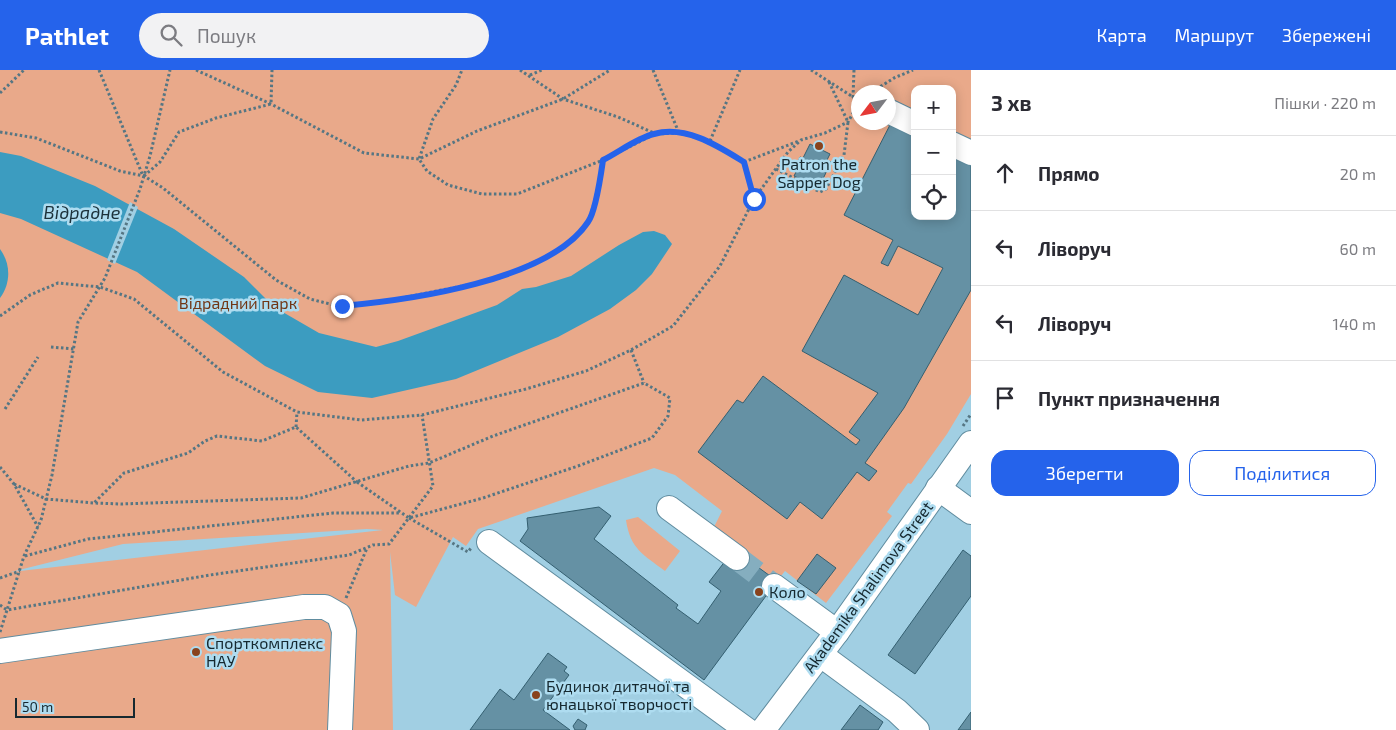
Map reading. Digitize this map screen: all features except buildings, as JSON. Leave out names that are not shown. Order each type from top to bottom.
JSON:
[{"type":"street","points":[[896,115],[911,122]]},
{"type":"street","points":[[956,146],[971,153]]},
{"type":"street","name":"Akademika Shalimova Street","points":[[772,730],[825,658],[971,443]]},
{"type":"street","name":"Akademika Shalimova Street","points":[[763,730],[941,489],[971,452]]},
{"type":"street","points":[[941,489],[971,512]]},
{"type":"street","points":[[669,508],[737,558]]},
{"type":"street","points":[[489,542],[747,730]]},
{"type":"street","points":[[778,581],[804,608],[837,632]]},
{"type":"street","points":[[0,651],[304,607],[325,607],[340,615],[344,631],[340,730]]},
{"type":"street","points":[[825,658],[897,711],[917,730]]},
{"type":"path","points":[[0,93],[24,70]]},
{"type":"path","points":[[99,70],[144,176]]},
{"type":"path","points":[[0,633],[24,556],[38,527],[46,499],[78,322],[100,287],[140,189],[170,70]]},
{"type":"path","points":[[196,70],[271,104],[364,153],[419,159],[477,131],[563,99],[610,70]]},
{"type":"path","points":[[271,104],[272,70]]},
{"type":"path","points":[[462,70],[456,85],[433,119],[419,159],[426,171],[448,185],[482,194],[517,194],[603,160],[654,134],[680,133],[710,142],[744,162],[754,199]]},
{"type":"path","points":[[520,70],[563,99],[618,117],[654,134]]},
{"type":"path","points":[[530,75],[542,70]]},
{"type":"path","points":[[654,70],[680,133]]},
{"type":"path","points":[[710,142],[740,70]]},
{"type":"path","points":[[811,70],[851,96]]},
{"type":"path","points":[[853,85],[854,70]]},
{"type":"path","points":[[883,85],[913,70]]},
{"type":"path","points":[[829,82],[848,122]]},
{"type":"path","points":[[144,176],[160,162],[179,132],[216,118],[271,104]]},
{"type":"path","points":[[776,169],[820,192],[826,189],[844,155],[848,122],[851,117]]},
{"type":"path","points":[[744,162],[825,133],[848,122]]},
{"type":"path","points":[[0,132],[36,138],[120,172],[144,176],[163,188],[276,280],[310,299],[342,306],[377,303],[497,279],[548,256],[568,244],[589,222],[603,160]]},
{"type":"path","points":[[0,316],[30,295],[58,282],[100,287],[134,299],[223,372],[297,412],[361,420],[422,414],[526,389],[586,371],[632,350],[673,326],[720,266],[754,199],[788,152],[801,140]]},
{"type":"path","points":[[51,347],[74,349]]},
{"type":"path","points":[[408,518],[483,498],[652,438],[668,416],[670,398],[644,383],[632,350]]},
{"type":"path","points":[[5,409],[38,358]]},
{"type":"path","points":[[14,484],[46,499],[94,503],[121,504],[301,498],[410,466],[429,463],[493,436],[644,383]]},
{"type":"path","points":[[296,427],[297,412]]},
{"type":"path","points":[[0,605],[7,610],[210,575],[349,555],[367,547],[389,544],[433,486],[422,414]]},
{"type":"path","points":[[296,427],[357,482],[408,518],[468,552]]},
{"type":"path","points":[[94,503],[124,473],[188,453],[205,441],[217,436],[262,441],[296,427]]},
{"type":"path","points":[[0,467],[14,484],[38,527]]},
{"type":"path","points":[[24,556],[88,539],[333,513],[401,513]]},
{"type":"path","points":[[340,615],[367,547]]},
{"type":"path","points":[[0,578],[20,571]]},
{"type":"green space","name":"Відрадний парк","points":[[0,70],[971,70],[971,394],[947,434],[911,484],[908,483],[887,512],[892,516],[826,603],[785,571],[777,581],[712,531],[722,511],[675,475],[654,468],[478,529],[466,546],[453,537],[416,607],[395,595],[390,552],[393,730],[0,730]],"holes":[[[367,529],[383,530],[11,572],[123,544]]]},
{"type":"green space","points":[[638,517],[680,551],[665,571],[639,550],[631,538],[626,520]]},
{"type":"water","name":"Відрадне","points":[[0,152],[21,156],[95,186],[174,229],[244,277],[274,307],[319,333],[376,347],[398,341],[497,305],[522,289],[536,287],[571,276],[643,232],[654,231],[665,235],[672,244],[652,274],[636,290],[610,309],[558,337],[456,379],[372,398],[318,392],[265,366],[137,272],[21,219],[0,213]]},
{"type":"water","points":[[0,249],[8,267],[8,280],[0,298]]},
{"type":"pier","points":[[130,202],[138,207],[115,264],[107,260]]},
{"type":"tunnel","points":[[737,558],[774,586]]},
{"type":"place","name":"Patron the Sapper Dog","points":[[819,146]]},
{"type":"place","name":"Коло","points":[[759,592]]},
{"type":"place","name":"Спорткомплекс НАУ","points":[[196,652]]},
{"type":"place","name":"Будинок дитячої та юнацької творчості","points":[[536,695]]},
{"type":"route","points":[[342,306],[377,303],[497,279],[548,256],[568,244],[589,222],[603,160],[654,134],[680,133],[710,142],[744,162],[754,199]]}]
